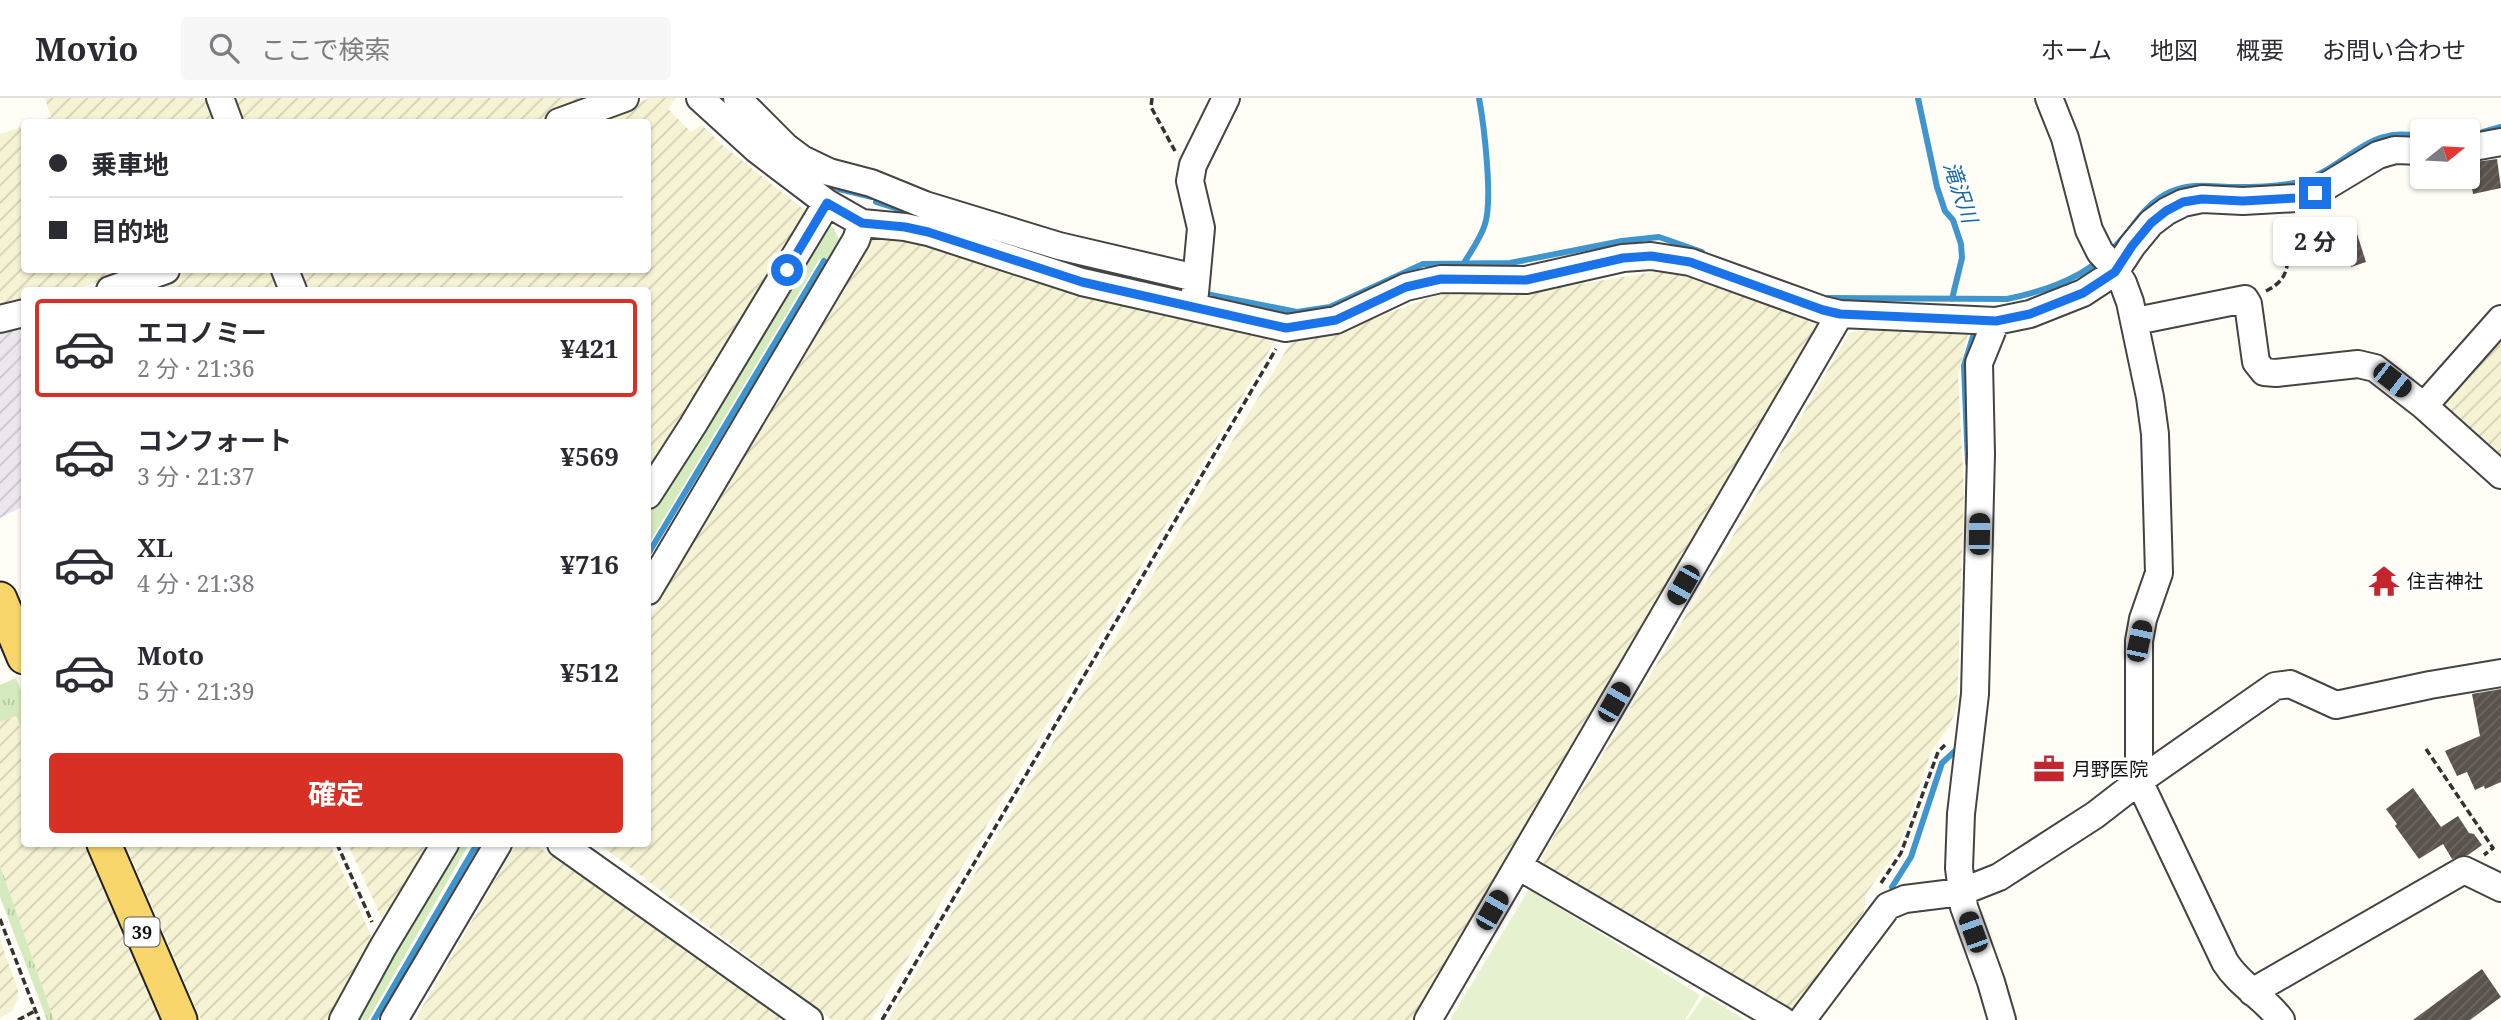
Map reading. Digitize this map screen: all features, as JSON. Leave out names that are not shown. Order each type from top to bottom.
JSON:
[{"type":"main road","points":[[0,599],[21,650]]},
{"type":"main road","name":"39","points":[[105,847],[180,1020]]},
{"type":"street","points":[[220,98],[228,119]]},
{"type":"street","points":[[567,119],[625,98]]},
{"type":"street","points":[[700,98],[756,149],[827,203],[862,223],[928,232],[1082,282],[1286,328],[1336,320],[1406,287],[1428,281],[1526,280],[1623,258],[1651,256],[1690,262],[1840,314],[1996,321],[2030,314],[2073,297],[2109,263],[2132,246],[2151,223],[2183,202],[2202,199],[2243,201],[2297,198],[2315,193],[2378,155],[2395,150],[2410,151]]},
{"type":"street","points":[[737,98],[786,148],[828,172],[871,183],[925,205],[1059,246],[1196,279]]},
{"type":"street","points":[[1193,307],[1201,228],[1190,181],[1194,165],[1226,98]]},
{"type":"street","points":[[2049,98],[2065,138],[2089,230],[2123,284],[2136,321],[2155,434],[2159,573],[2143,619],[2139,641],[2139,781],[2225,962],[2232,973],[2273,1009],[2281,1020]]},
{"type":"street","points":[[2480,146],[2501,142]]},
{"type":"street","points":[[651,490],[827,203]]},
{"type":"street","points":[[651,586],[856,240],[862,223]]},
{"type":"street","points":[[118,287],[158,273]]},
{"type":"street","points":[[2136,321],[2245,299],[2256,362],[2264,372],[2368,365],[2375,368],[2424,406],[2501,475]]},
{"type":"street","points":[[0,319],[21,314]]},
{"type":"street","points":[[1428,1020],[1840,314]]},
{"type":"street","points":[[2424,406],[2501,319]]},
{"type":"street","points":[[1996,321],[1979,363],[1982,454],[1976,694],[1961,814],[1961,892],[2002,1020]]},
{"type":"street","points":[[1802,1020],[1888,906],[1905,899],[1961,892],[1999,877],[2095,815],[2275,686],[2290,684],[2336,705],[2501,673]]},
{"type":"street","points":[[342,1020],[443,847]]},
{"type":"street","points":[[394,1020],[496,847]]},
{"type":"street","points":[[565,847],[809,1020]]},
{"type":"street","points":[[1518,866],[1782,1020]]},
{"type":"street","points":[[2252,992],[2463,870],[2501,888]]},
{"type":"path","points":[[1152,98],[1151,107],[1190,181]]},
{"type":"path","points":[[2245,299],[2273,288],[2286,276],[2294,247],[2299,241],[2328,230]]},
{"type":"path","points":[[882,1020],[1283,338],[1286,328]]},
{"type":"path","points":[[1888,906],[1879,890],[1880,885],[1901,853],[1938,752],[1956,734],[1970,735]]},
{"type":"path","points":[[2426,749],[2493,848],[2463,870]]},
{"type":"path","points":[[338,847],[383,947]]},
{"type":"path","points":[[0,919],[39,1020]]},
{"type":"path","points":[[18,1020],[35,1011]]},
{"type":"shaded area","points":[[45,98],[210,98],[219,119],[45,119],[51,117]]},
{"type":"shaded area","points":[[229,98],[597,98],[541,119],[238,119]]},
{"type":"shaded area","points":[[650,98],[676,98],[668,109],[691,132],[702,125],[721,144],[808,213],[651,480],[651,287],[302,287],[296,273],[651,273],[651,119],[591,119]]},
{"type":"shaded area","points":[[21,127],[21,273],[126,273],[82,287],[21,287],[21,303],[0,308],[0,134]]},
{"type":"shaded area","points":[[883,234],[915,239],[1272,336],[1275,341],[871,1020],[832,1020],[603,847],[651,847],[651,617],[819,322],[873,240]]},
{"type":"shaded area","points":[[1655,272],[1681,273],[1823,325],[1415,1020],[888,1020],[1293,339],[1337,332],[1437,295],[1530,292]]},
{"type":"shaded area","points":[[186,273],[278,273],[283,287],[151,287]]},
{"type":"shaded area","points":[[21,321],[21,508],[0,518],[0,326]]},
{"type":"shaded area","points":[[2501,329],[2501,468],[2440,413],[2441,396]]},
{"type":"shaded area","points":[[1969,330],[1958,376],[1964,490],[1957,708],[1949,726],[1931,752],[1904,833],[1891,859],[1866,894],[1864,912],[1790,1013],[1545,865],[1541,858],[1729,543],[1849,333]]},
{"type":"shaded area","points":[[16,716],[21,727],[21,847],[89,847],[165,1020],[54,1020],[0,865],[0,722]]},
{"type":"shaded area","points":[[126,847],[331,847],[373,945],[332,1020],[201,1020]]},
{"type":"shaded area","points":[[349,847],[430,847],[389,918],[381,917]]},
{"type":"shaded area","points":[[514,847],[538,847],[616,895],[791,1020],[415,1020]]},
{"type":"shaded area","points":[[0,940],[18,990],[18,998],[12,1011],[0,1018]]},
{"type":"green space","points":[[825,220],[834,229],[839,240],[827,263],[820,258],[651,540],[651,511]]},
{"type":"green space","points":[[16,678],[21,690],[21,727],[16,716],[0,722],[0,685]]},
{"type":"green space","points":[[450,847],[467,847],[368,1020],[350,1020]]},
{"type":"green space","points":[[0,865],[54,1020],[47,1020],[0,897]]},
{"type":"green space","points":[[1529,889],[1700,995],[1685,1020],[1450,1020]]},
{"type":"green space","points":[[1705,995],[1745,1020],[1687,1020]]},
{"type":"building","points":[[2497,159],[2501,188],[2473,194],[2472,189],[2480,189],[2480,161]]},
{"type":"building","points":[[2354,224],[2366,262],[2351,267],[2339,228]]},
{"type":"building","points":[[2501,689],[2501,782],[2475,790],[2467,772],[2457,776],[2445,751],[2480,736],[2472,694]]},
{"type":"building","points":[[2413,788],[2441,827],[2458,816],[2469,833],[2474,834],[2482,845],[2468,855],[2452,859],[2443,844],[2419,859],[2386,809]]},
{"type":"building","points":[[2482,969],[2501,997],[2470,1020],[2413,1020]]},
{"type":"waterway","points":[[1464,263],[1481,234],[1487,213],[1487,162],[1479,98]]},
{"type":"waterway","name":"滝沢川","points":[[1918,98],[1937,187],[1961,244],[1962,258],[1952,299]]},
{"type":"waterway","points":[[2483,132],[2501,127]]},
{"type":"waterway","points":[[2109,252],[2143,212],[2159,198],[2177,189],[2299,182],[2322,173],[2373,141],[2394,135],[2410,135]]},
{"type":"waterway","points":[[830,184],[839,189],[872,197]]},
{"type":"waterway","points":[[876,202],[914,214]]},
{"type":"waterway","points":[[1201,293],[1297,312],[1330,307],[1423,264],[1510,263],[1622,241],[1659,237],[1702,252]]},
{"type":"waterway","points":[[651,549],[824,261]]},
{"type":"waterway","points":[[1827,298],[2007,299],[2055,285],[2078,275],[2098,261]]},
{"type":"waterway","points":[[1130,276],[1187,291]]},
{"type":"waterway","points":[[1968,463],[1964,366],[1975,330]]},
{"type":"waterway","points":[[1892,887],[1911,857],[1942,763],[1955,751]]},
{"type":"waterway","points":[[374,1020],[475,847]]},
{"type":"place","name":"住吉神社","points":[[2384,581]]},
{"type":"place","name":"月野医院","points":[[2049,769]]},
{"type":"route","points":[[787,270],[827,203],[862,223],[928,232],[1082,282],[1286,328],[1336,320],[1406,287],[1428,281],[1526,280],[1623,258],[1651,256],[1690,262],[1840,314],[1996,321],[2030,314],[2083,293],[2115,272],[2151,223],[2183,202],[2202,199],[2243,201],[2297,198],[2315,193]]}]
